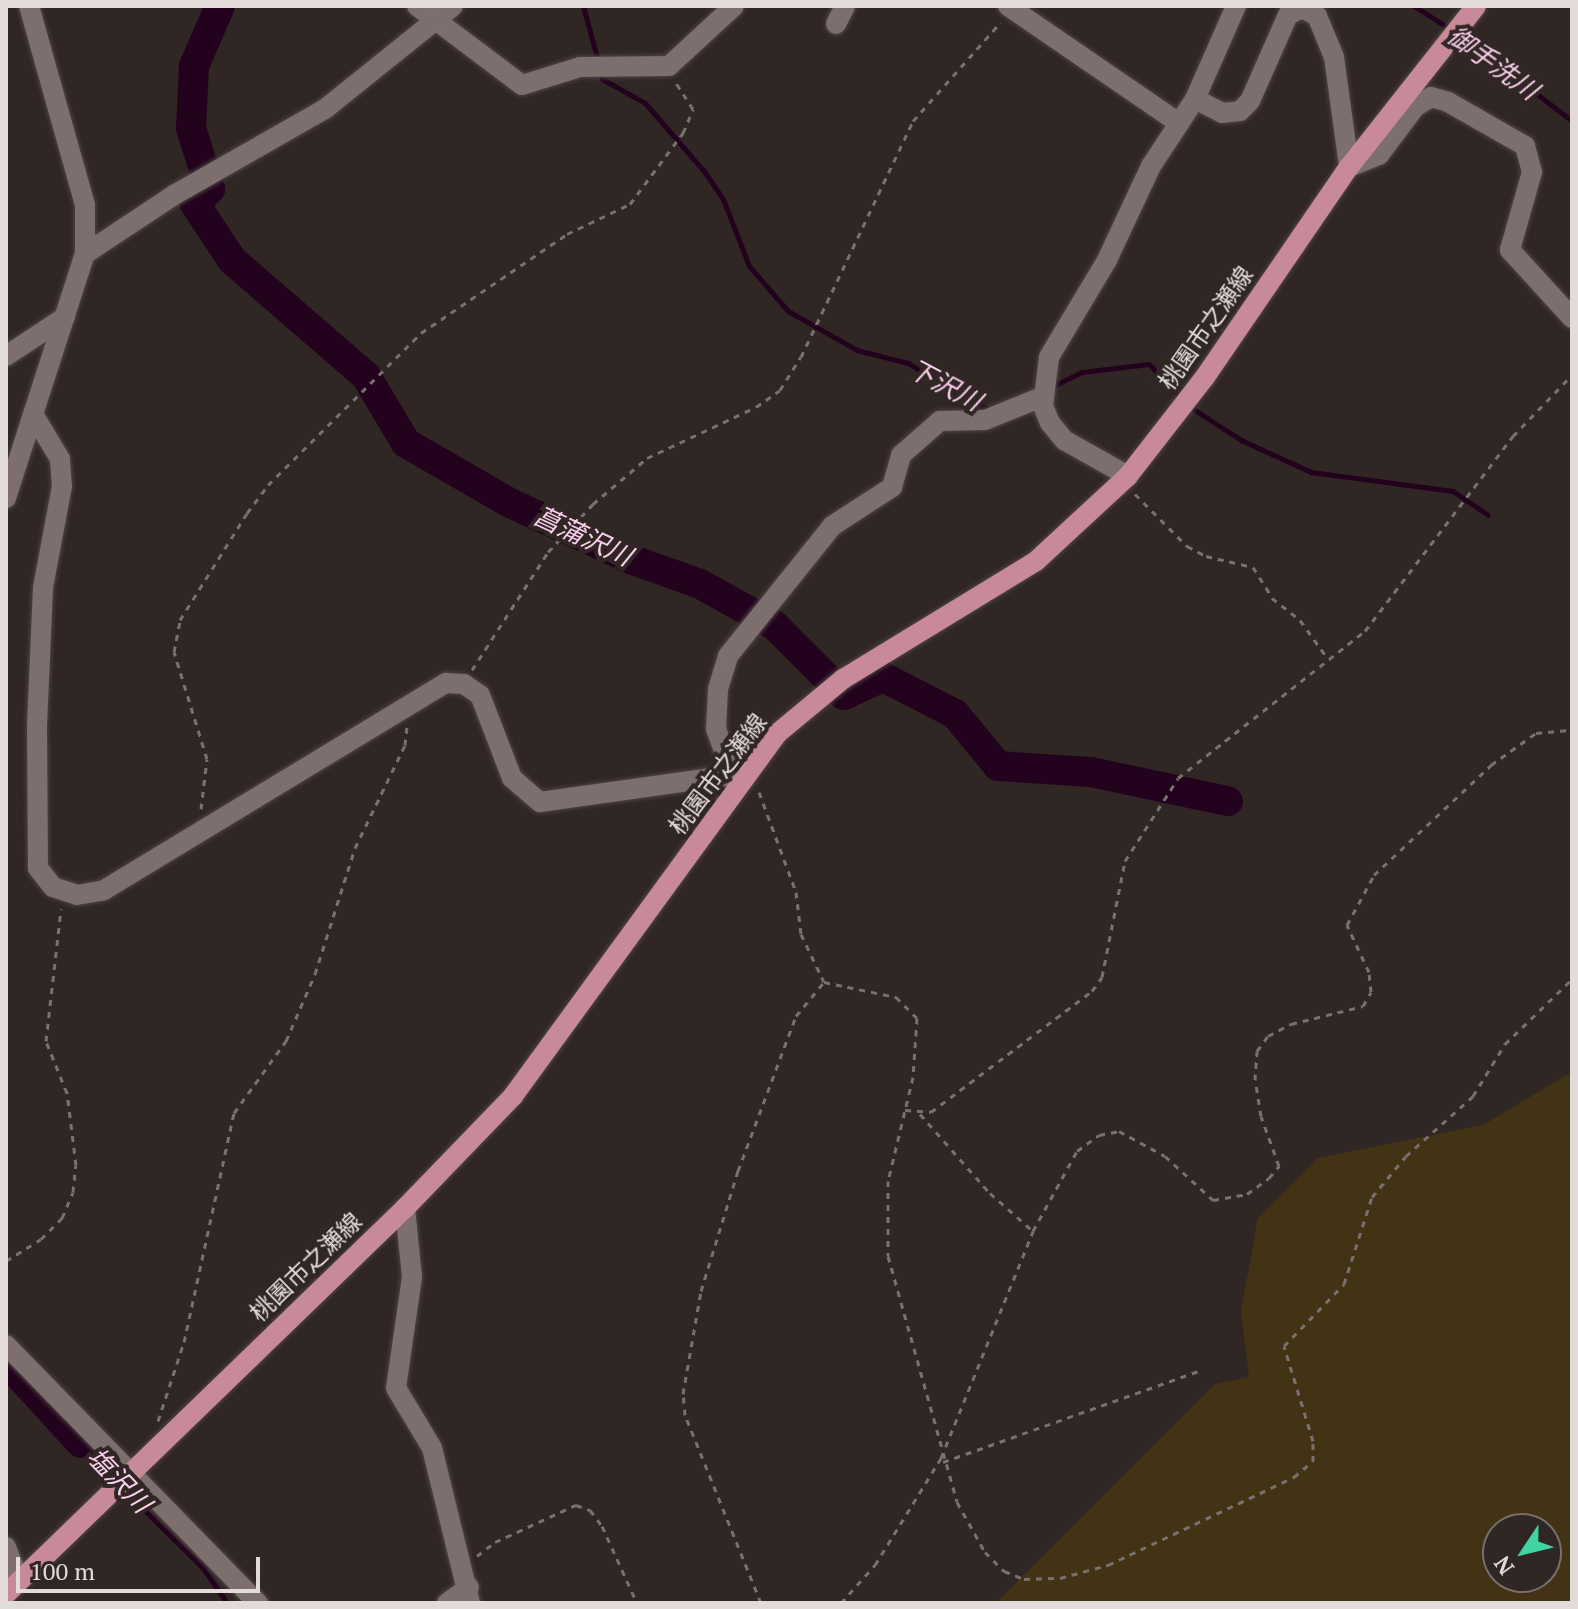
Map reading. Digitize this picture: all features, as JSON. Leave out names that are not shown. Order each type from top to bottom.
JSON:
[{"type":"main road","name":"桃園市之瀬線","points":[[14,1592],[96,1505],[405,1208],[552,1049],[744,772],[811,704],[843,679],[1003,584],[1066,537],[1126,479],[1205,377],[1349,167],[1423,69],[1473,10]]},
{"type":"street","points":[[6,498],[85,254],[85,205],[29,6]]},
{"type":"street","points":[[417,6],[522,85],[580,67],[669,66],[734,6]]},
{"type":"street","points":[[85,254],[174,195],[232,165],[325,109],[453,6]]},
{"type":"street","points":[[1126,479],[1064,440],[1050,423],[1044,395],[1049,357],[1195,99],[1236,6]]},
{"type":"street","points":[[1010,8],[1179,123]]},
{"type":"street","points":[[1195,99],[1222,113],[1240,111],[1250,101],[1288,15],[1302,8],[1326,28],[1349,167],[1379,155],[1415,107],[1431,97],[1448,102],[1525,146],[1532,172],[1510,250],[1572,318]]},
{"type":"street","points":[[6,356],[65,317]]},
{"type":"street","points":[[33,414],[60,459],[62,486],[43,588],[38,868],[45,880],[77,895],[104,890],[446,683],[464,684],[480,695],[512,778],[540,802],[744,772],[716,729],[718,689],[728,656],[832,526],[892,487],[901,455],[924,431],[940,421],[985,420],[1013,412],[1044,395]]},
{"type":"street","points":[[405,1208],[412,1277],[396,1388],[432,1448],[465,1567],[470,1595],[447,1603]]},
{"type":"street","points":[[6,1345],[132,1470],[179,1528],[258,1603]]},
{"type":"street","points":[[6,1547],[14,1592]]},
{"type":"path","points":[[464,684],[548,552],[593,504],[647,458],[756,407],[780,390],[801,357],[831,297],[913,121],[1010,8]]},
{"type":"path","points":[[199,832],[207,759],[174,652],[180,620],[268,485],[347,410],[393,358],[421,333],[567,234],[630,204],[650,182],[683,133],[693,109],[669,66]]},
{"type":"path","points":[[905,1110],[920,1114],[931,1112],[1092,991],[1102,977],[1125,861],[1178,778],[1365,631],[1449,520],[1488,475],[1513,436],[1572,375]]},
{"type":"path","points":[[1126,479],[1187,546],[1253,567],[1272,598],[1300,620],[1328,659]]},
{"type":"path","points":[[165,1438],[157,1426],[184,1342],[234,1113],[286,1041],[315,974],[355,848],[405,745],[404,709]]},
{"type":"path","points":[[841,1603],[875,1565],[942,1460],[978,1358],[1019,1277],[1033,1231],[1077,1151],[1099,1135],[1119,1131],[1142,1141],[1213,1200],[1247,1194],[1269,1178],[1279,1166],[1261,1116],[1255,1080],[1257,1051],[1268,1036],[1291,1024],[1363,1006],[1371,992],[1369,972],[1347,925],[1374,875],[1491,765],[1536,733],[1572,732]]},
{"type":"path","points":[[744,772],[796,892],[801,934],[824,982]]},
{"type":"path","points":[[6,1261],[52,1229],[73,1192],[76,1165],[67,1093],[46,1041],[64,890]]},
{"type":"path","points":[[824,982],[896,997],[910,1007],[920,1034],[888,1181],[888,1256],[942,1460],[969,1530],[1004,1571],[1024,1579],[1060,1578],[1108,1565],[1294,1477],[1313,1461],[1313,1441],[1284,1346],[1344,1284],[1372,1197],[1406,1156],[1473,1096],[1505,1044],[1572,979]]},
{"type":"path","points":[[761,1603],[685,1415],[683,1394],[701,1291],[738,1171],[796,1016],[824,982]]},
{"type":"path","points":[[920,1114],[990,1193],[1033,1231]]},
{"type":"path","points":[[942,1460],[1202,1370]]},
{"type":"path","points":[[465,1567],[495,1542],[576,1505],[590,1510],[602,1526],[637,1603]]},
{"type":"shaded area","points":[[1572,1072],[1572,1603],[996,1603],[1215,1384],[1249,1377],[1241,1311],[1258,1218],[1318,1158],[1483,1125]]},
{"type":"waterway","name":"菖蒲沢川","points":[[220,6],[194,66],[191,128],[210,189],[195,204],[232,260],[366,376],[406,443],[508,502],[633,560],[700,584],[774,625],[844,695],[883,677],[955,714],[998,766],[1091,772],[1228,801]]},
{"type":"waterway","name":"下沢川","points":[[583,6],[598,61]]},
{"type":"waterway","name":"御手洗川","points":[[1414,6],[1450,29]]},
{"type":"waterway","name":"御手洗川","points":[[1458,34],[1572,121]]},
{"type":"waterway","name":"下沢川","points":[[600,71],[602,79],[645,103],[704,171],[723,199],[749,266],[788,311],[857,350],[908,363],[970,402],[992,410]]},
{"type":"waterway","name":"下沢川","points":[[1049,388],[1082,372],[1149,364],[1180,397]]},
{"type":"waterway","name":"下沢川","points":[[1190,407],[1243,441],[1311,472],[1453,491],[1488,515]]},
{"type":"waterway","name":"塩沢川","points":[[6,1361],[81,1443]]},
{"type":"waterway","name":"塩沢川","points":[[81,1443],[117,1481]]},
{"type":"waterway","name":"塩沢川","points":[[123,1489],[203,1568],[227,1603]]}]
